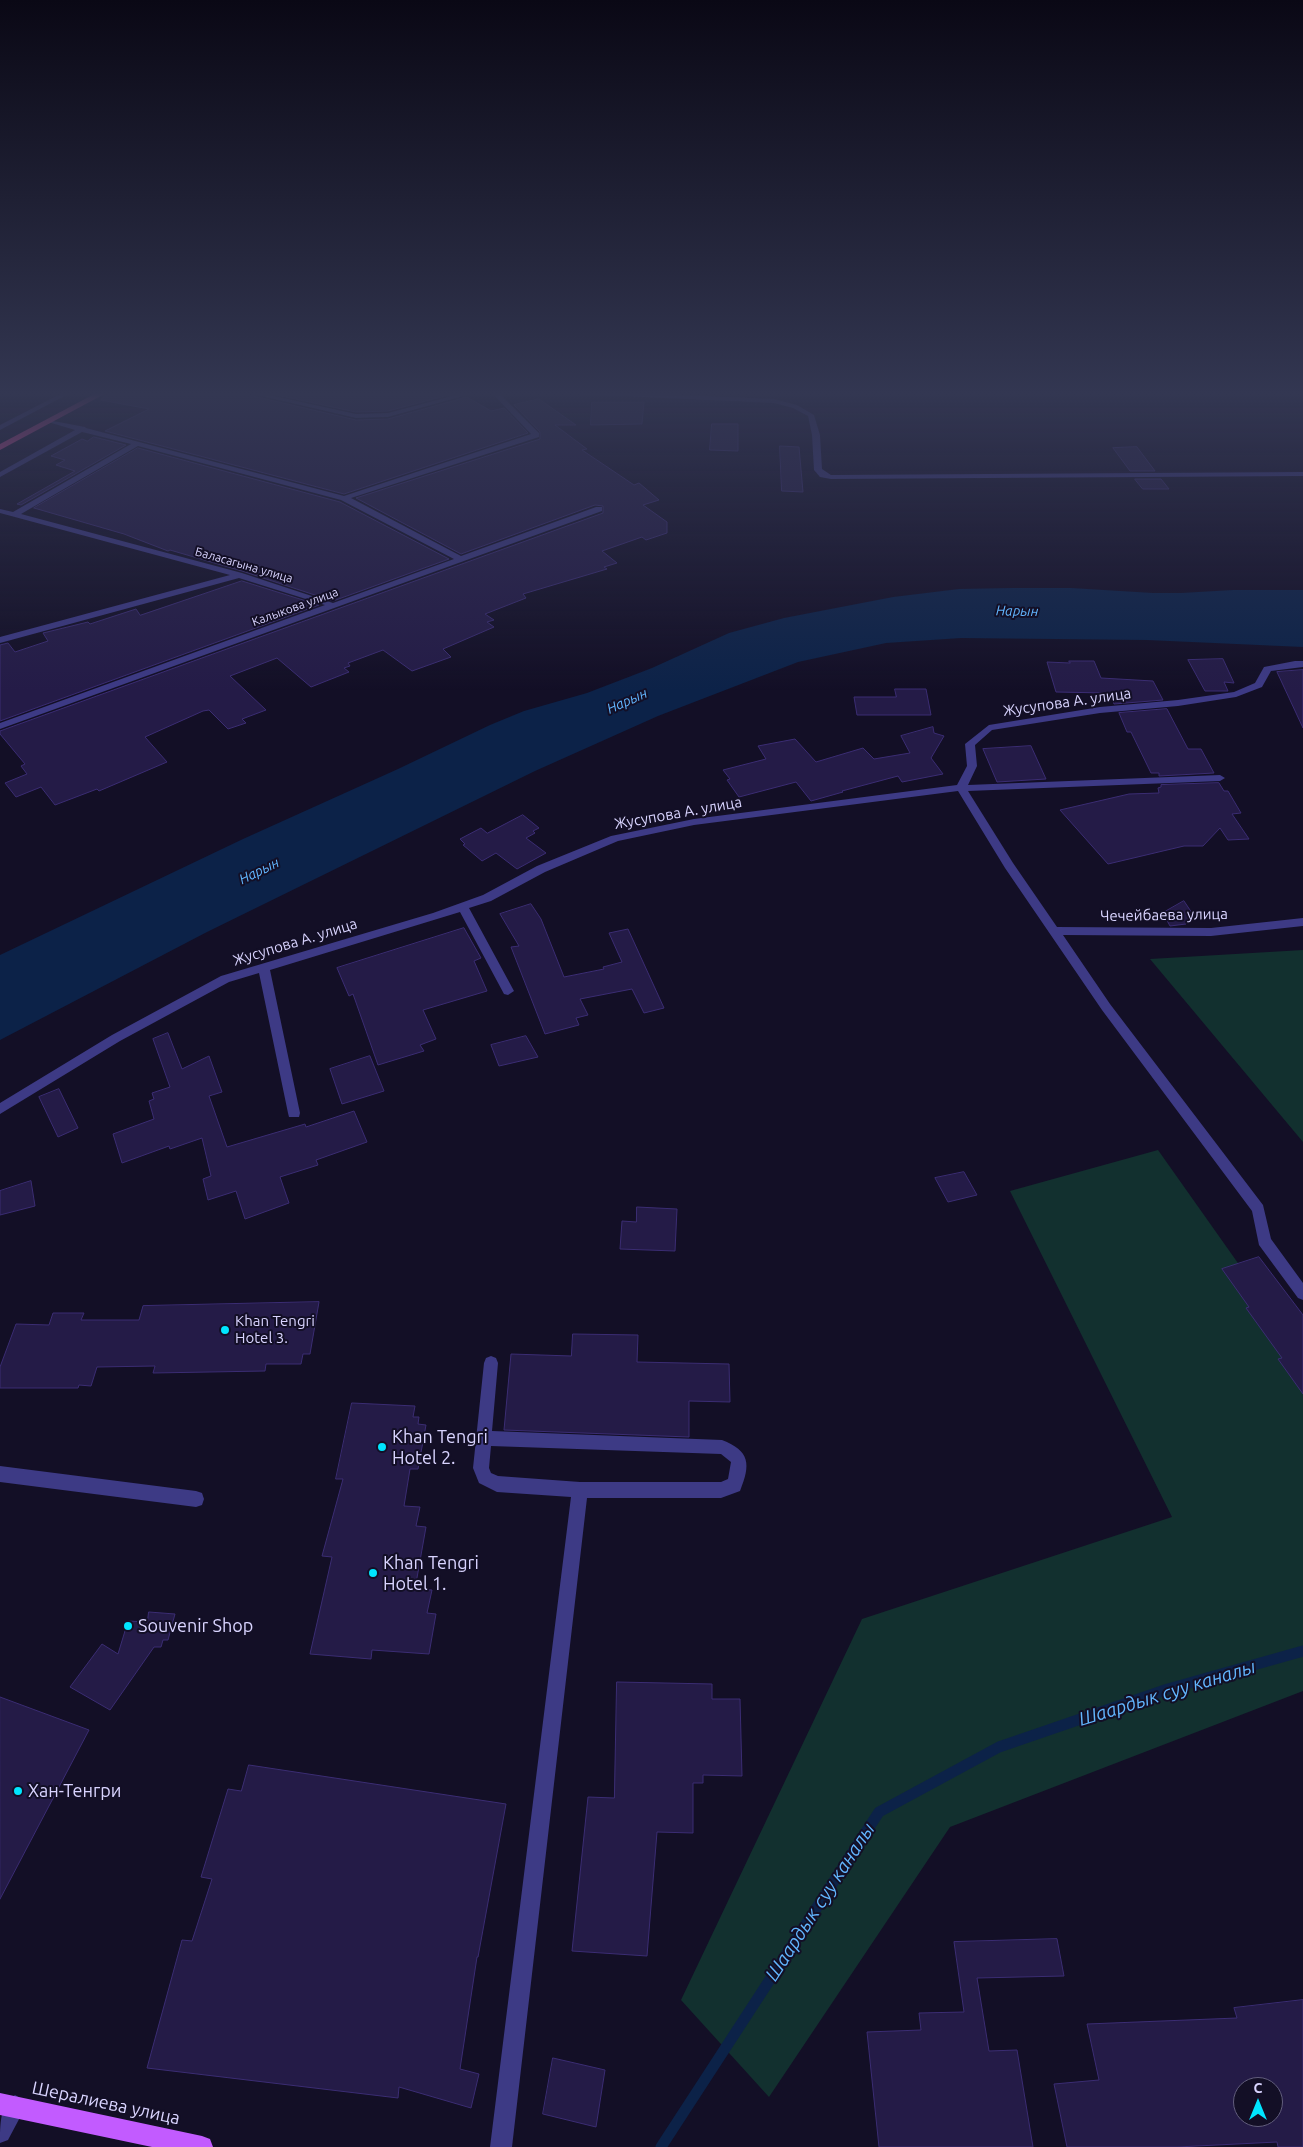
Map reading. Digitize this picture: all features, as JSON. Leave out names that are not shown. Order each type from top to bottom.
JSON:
[{"type":"main road","name":"Шералиева улица","points":[[8,2105],[202,2147]]},
{"type":"street","points":[[14,514],[54,491]]},
{"type":"street","points":[[319,491],[344,498],[460,559]]},
{"type":"street","points":[[344,498],[365,491]]},
{"type":"street","name":"Калыкова улица","points":[[0,726],[336,606],[599,509]]},
{"type":"street","name":"Баласагына улица","points":[[0,511],[239,575],[336,606]]},
{"type":"street","points":[[0,640],[239,575]]},
{"type":"street","name":"Жусупова А. улица","points":[[0,1109],[116,1038],[217,983],[463,907],[487,898],[541,869],[615,838],[694,822],[961,788],[972,766],[970,744],[990,728],[1082,712],[1178,704],[1236,694],[1260,685],[1267,669],[1303,664]]},
{"type":"street","points":[[1220,778],[961,788],[1009,865],[1106,1007],[1258,1209],[1264,1241],[1303,1294]]},
{"type":"street","points":[[463,907],[508,991]]},
{"type":"street","name":"Чечейбаева улица","points":[[1054,931],[1211,932],[1303,922]]},
{"type":"street","points":[[264,967],[294,1113]]},
{"type":"street","points":[[485,1438],[722,1447],[734,1451],[739,1460],[738,1474],[734,1485],[721,1490],[580,1490],[496,1484],[485,1478],[481,1468],[491,1363]]},
{"type":"street","points":[[0,1474],[196,1499]]},
{"type":"street","points":[[501,2147],[580,1490]]},
{"type":"street","points":[[0,2132],[8,2105]]},
{"type":"green space","points":[[1303,950],[1303,1142],[1150,959]]},
{"type":"green space","points":[[1158,1150],[1257,1290],[1303,1359],[1303,1691],[950,1827],[769,2097],[681,2000],[862,1619],[1172,1517],[1010,1191]]},
{"type":"water","name":"Нарын","points":[[1071,588],[1153,593],[1303,590],[1303,647],[1147,640],[961,638],[886,643],[798,662],[658,716],[535,771],[207,932],[0,1040],[0,955],[243,839],[490,725],[524,711],[587,693],[652,668],[729,633],[784,618],[893,597],[959,589]]},
{"type":"building","points":[[40,491],[45,491],[21,505],[17,504]]},
{"type":"building","points":[[63,491],[300,491],[340,502],[449,559],[333,601],[242,571],[168,551],[124,534],[34,508]]},
{"type":"building","points":[[333,491],[352,491],[344,494]]},
{"type":"building","points":[[377,491],[649,491],[659,500],[643,505],[667,522],[667,533],[646,540],[642,537],[602,551],[617,563],[604,567],[607,569],[523,594],[526,598],[485,614],[494,620],[487,622],[494,627],[443,649],[451,657],[412,671],[383,650],[348,663],[350,666],[344,668],[349,672],[311,687],[277,658],[230,676],[266,710],[242,719],[246,723],[228,729],[209,710],[203,711],[145,737],[167,762],[99,791],[97,789],[55,805],[41,787],[16,797],[5,783],[27,774],[21,766],[25,764],[0,734],[0,731],[603,513],[603,506],[595,505],[461,554],[356,498]]},
{"type":"building","points":[[242,581],[319,605],[0,721],[0,645],[8,643],[15,652],[48,641],[43,633],[88,622],[90,624],[136,609],[140,615]]},
{"type":"building","points":[[1223,659],[1234,683],[1224,682],[1228,691],[1205,691],[1188,660]]},
{"type":"building","points":[[1069,661],[1094,661],[1101,678],[1153,681],[1163,700],[1114,704],[1111,695],[1106,695],[1105,693],[1056,692],[1047,662],[1070,663]]},
{"type":"building","points":[[1303,670],[1303,728],[1277,672]]},
{"type":"building","points":[[895,689],[926,689],[931,715],[857,715],[854,697],[896,697]]},
{"type":"building","points":[[1167,709],[1188,749],[1201,749],[1214,773],[1159,776],[1159,773],[1151,773],[1131,732],[1127,732],[1119,713]]},
{"type":"building","points":[[933,727],[934,733],[944,736],[931,758],[943,774],[902,782],[898,776],[811,801],[796,782],[739,797],[727,780],[730,779],[723,770],[766,759],[758,746],[795,739],[816,762],[863,748],[874,759],[910,753],[901,736]]},
{"type":"building","points":[[1031,746],[1046,779],[997,782],[983,749]]},
{"type":"building","points":[[1219,783],[1224,791],[1228,791],[1241,813],[1232,814],[1249,839],[1228,840],[1220,828],[1203,846],[1184,846],[1108,864],[1060,810],[1129,794],[1159,793],[1158,788],[1161,785]]},
{"type":"building","points":[[523,815],[539,828],[533,831],[535,833],[526,838],[546,853],[517,869],[496,853],[482,861],[463,845],[465,844],[460,839],[481,828],[487,833]]},
{"type":"building","points":[[1184,901],[1194,916],[1186,924],[1170,926],[1163,913]]},
{"type":"building","points":[[531,904],[541,919],[564,977],[604,969],[603,967],[622,962],[609,933],[628,929],[664,1008],[644,1013],[632,989],[580,999],[588,1015],[576,1018],[579,1025],[545,1034],[511,947],[519,946],[500,914]]},
{"type":"building","points":[[464,928],[481,958],[474,961],[487,991],[423,1010],[436,1039],[420,1045],[424,1051],[378,1065],[353,994],[349,996],[337,968]]},
{"type":"building","points":[[168,1033],[182,1069],[209,1056],[222,1092],[209,1096],[227,1147],[305,1124],[306,1127],[354,1111],[367,1142],[316,1160],[318,1165],[280,1177],[289,1203],[245,1219],[236,1191],[208,1200],[203,1179],[211,1176],[202,1138],[170,1149],[169,1146],[122,1163],[113,1134],[154,1119],[149,1101],[154,1099],[152,1093],[170,1087],[153,1039]]},
{"type":"building","points":[[526,1036],[538,1057],[499,1066],[491,1045]]},
{"type":"building","points":[[370,1056],[384,1091],[342,1104],[330,1069]]},
{"type":"building","points":[[59,1089],[78,1128],[58,1137],[39,1097]]},
{"type":"building","points":[[964,1172],[977,1195],[948,1202],[935,1178]]},
{"type":"building","points":[[31,1181],[35,1206],[0,1215],[0,1191]]},
{"type":"building","points":[[637,1207],[677,1209],[675,1251],[620,1249],[622,1221],[636,1222]]},
{"type":"building","points":[[1259,1257],[1303,1315],[1303,1394],[1278,1359],[1282,1358],[1246,1308],[1249,1307],[1222,1269]]},
{"type":"building","points":[[319,1302],[310,1354],[303,1354],[301,1364],[266,1364],[265,1371],[153,1373],[155,1366],[97,1367],[91,1386],[79,1385],[78,1388],[0,1388],[0,1367],[16,1324],[49,1325],[53,1313],[84,1313],[81,1320],[139,1320],[143,1306]]},
{"type":"building","points":[[573,1334],[638,1335],[637,1362],[729,1364],[730,1402],[689,1401],[689,1437],[504,1430],[511,1354],[571,1356]]},
{"type":"building","name":"Khan Tengri Hotel 1.","points":[[352,1403],[415,1406],[413,1417],[419,1417],[418,1424],[426,1425],[418,1469],[410,1469],[404,1506],[420,1507],[416,1526],[426,1527],[415,1589],[432,1590],[427,1613],[436,1614],[429,1654],[372,1650],[371,1659],[310,1654],[332,1557],[322,1556],[343,1479],[336,1479]]},
{"type":"building","points":[[149,1612],[175,1614],[168,1640],[163,1640],[161,1647],[154,1647],[110,1710],[70,1687],[102,1644],[118,1654],[128,1621],[147,1622]]},
{"type":"building","points":[[617,1682],[712,1684],[712,1699],[740,1699],[742,1776],[703,1775],[703,1783],[693,1783],[693,1833],[657,1832],[647,1956],[572,1951],[588,1797],[614,1798]]},
{"type":"building","name":"Хан-Тенгри","points":[[0,1697],[89,1730],[0,1899]]},
{"type":"building","points":[[249,1765],[506,1804],[477,1957],[460,2069],[479,2074],[471,2108],[399,2087],[398,2098],[147,2068],[182,1940],[192,1941],[212,1879],[201,1877],[228,1789],[241,1791]]},
{"type":"building","points":[[1057,1939],[1064,1976],[977,1978],[989,2051],[1017,2050],[1033,2147],[879,2147],[867,2032],[921,2030],[919,2013],[964,2012],[954,1942]]},
{"type":"building","points":[[1303,2000],[1303,2147],[1278,2147],[1277,2142],[1177,2147],[1067,2147],[1054,2084],[1099,2080],[1087,2024],[1237,2018],[1234,2008]]},
{"type":"building","points":[[553,2058],[605,2070],[596,2127],[543,2114]]},
{"type":"waterway","name":"Шаардык суу каналы","points":[[661,2147],[879,1812],[999,1747],[1168,1689],[1303,1651]]},
{"type":"place","name":"Khan Tengri Hotel 3.","points":[[225,1330]]},
{"type":"place","name":"Khan Tengri Hotel 2.","points":[[382,1447]]},
{"type":"place","name":"Khan Tengri Hotel 1.","points":[[373,1573]]},
{"type":"place","name":"Souvenir Shop","points":[[128,1626]]},
{"type":"place","name":"Хан-Тенгри","points":[[18,1791]]}]
